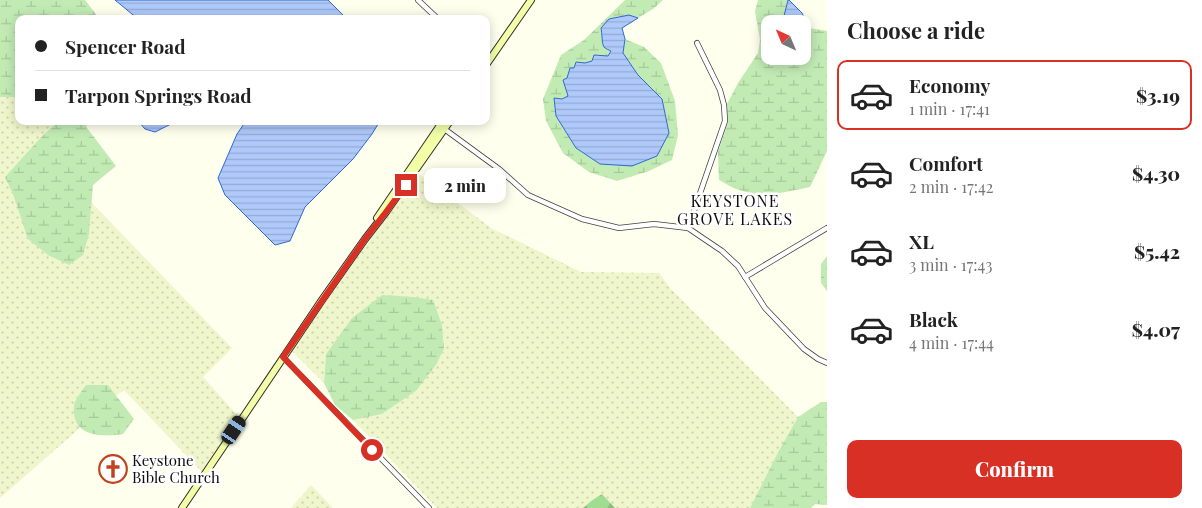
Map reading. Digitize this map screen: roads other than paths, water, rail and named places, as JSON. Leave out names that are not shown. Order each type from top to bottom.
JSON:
[{"type":"main road","points":[[490,58],[531,0]]},
{"type":"main road","points":[[182,508],[283,357],[386,212],[442,125]]},
{"type":"street","points":[[418,0],[434,15]]},
{"type":"street","points":[[688,228],[725,121],[724,105],[720,90],[697,43]]},
{"type":"street","points":[[442,125],[500,169],[528,195],[582,219],[620,228],[654,224],[688,228],[722,251],[738,266],[765,308],[804,349],[827,363]]},
{"type":"street","points":[[745,277],[827,228]]},
{"type":"street","points":[[283,357],[429,508]]},
{"type":"water","points":[[115,0],[328,0],[343,15],[133,15]]},
{"type":"water","points":[[789,0],[803,15],[784,15]]},
{"type":"water","points":[[629,15],[638,18],[622,28],[625,39],[623,53],[638,75],[662,99],[669,133],[657,156],[632,166],[600,164],[576,148],[556,116],[554,98],[562,99],[568,96],[563,80],[567,78],[570,68],[574,68],[576,62],[585,63],[592,61],[594,55],[608,56],[611,51],[603,46],[601,28],[609,19]]},
{"type":"water","points":[[142,125],[169,125],[155,132],[145,129]]},
{"type":"water","points":[[243,125],[378,125],[353,159],[305,207],[290,241],[275,245],[225,195],[218,178],[237,134]]},
{"type":"place","name":"Keystone Bible Church","points":[[113,469]]},
{"type":"district","name":"KEYSTONE GROVE LAKES","points":[[735,209]]}]
